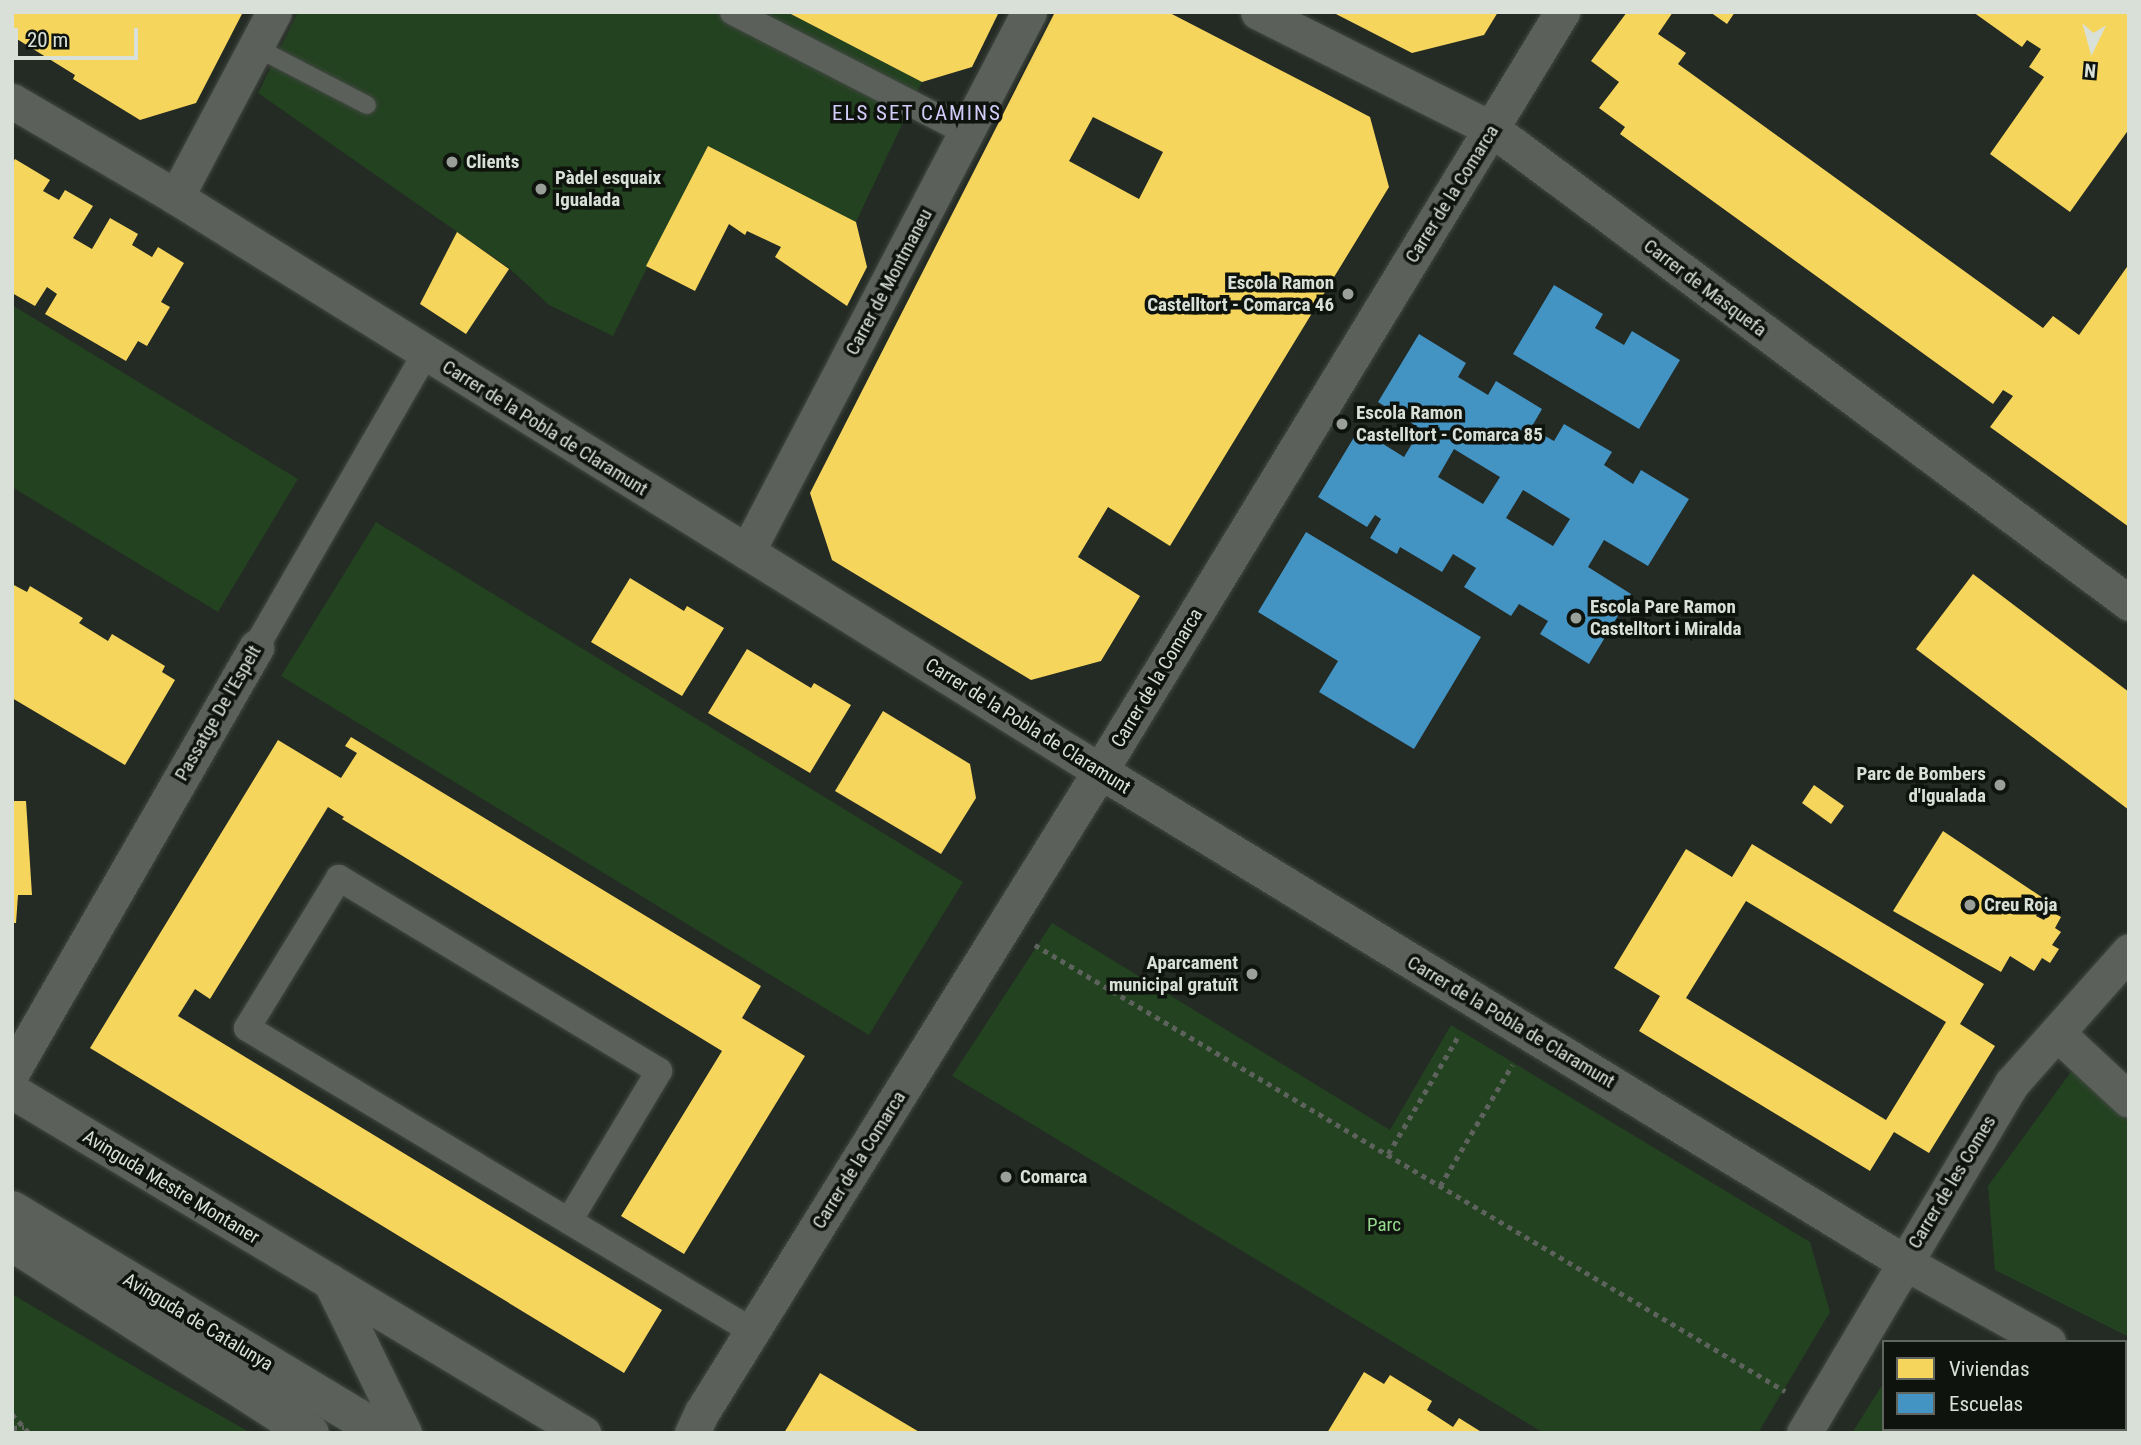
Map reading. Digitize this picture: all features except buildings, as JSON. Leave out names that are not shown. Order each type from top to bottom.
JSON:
[{"type":"street","points":[[176,197],[274,12]]},
{"type":"street","points":[[733,12],[968,133]]},
{"type":"street","name":"Carrer de Montmaneu","points":[[747,552],[1030,12]]},
{"type":"street","name":"Carrer de Masquefa","points":[[1258,12],[1492,129],[2122,598]]},
{"type":"street","name":"Carrer de la Comarca","points":[[690,1426],[1004,927],[1562,12]]},
{"type":"street","name":"Carrer de la Pobla de Claramunt","points":[[12,101],[176,197],[1100,771],[1904,1262],[2044,1340]]},
{"type":"street","name":"Passatge De l'Espelt","points":[[12,1072],[425,354]]},
{"type":"street","points":[[569,1221],[659,1071],[338,878],[247,1028],[752,1331]]},
{"type":"street","name":"Carrer de les Comes","points":[[1811,1421],[2012,1083],[2129,951]]},
{"type":"street","points":[[2057,1033],[2129,1100]]},
{"type":"street","name":"Avinguda Mestre Montaner","points":[[12,1091],[583,1433]]},
{"type":"street","name":"Avinguda de Catalunya","points":[[12,1210],[383,1433]]},
{"type":"street","name":"Avinguda de Catalunya","points":[[12,1242],[310,1433]]},
{"type":"street","points":[[330,1281],[404,1433]]},
{"type":"lane","points":[[255,47],[367,105]]},
{"type":"path","points":[[1004,927],[1388,1154],[1811,1421]]},
{"type":"path","points":[[1388,1154],[1478,1002]]},
{"type":"path","points":[[1440,1186],[1530,1034]]},
{"type":"path","points":[[12,1414],[29,1433]]},
{"type":"path","points":[[12,1428],[24,1427]]},
{"type":"green space","name":"Pàdel esquaix Igualada","points":[[298,12],[787,12],[922,82],[856,222],[708,146],[613,336],[549,305],[509,268],[258,93]]},
{"type":"green space","points":[[12,305],[298,479],[218,612],[12,487]]},
{"type":"green space","points":[[376,522],[963,882],[869,1035],[281,676]]},
{"type":"green space","name":"Parc","points":[[1052,923],[1390,1130],[1451,1025],[1810,1242],[1830,1312],[1758,1433],[1544,1433],[952,1076]]},
{"type":"green space","points":[[2073,1069],[2129,1120],[2129,1337],[1995,1270],[1988,1186]]},
{"type":"green space","points":[[12,1294],[147,1374],[251,1433],[12,1433]]},
{"type":"green space","points":[[1882,1385],[1882,1431],[2127,1430],[2129,1433],[1852,1433]]},
{"type":"place","name":"Clients","points":[[452,162]]},
{"type":"place","name":"Pàdel esquaix Igualada","points":[[541,189]]},
{"type":"place","name":"Escola Ramon Castelltort - Comarca 46","points":[[1348,294]]},
{"type":"place","name":"Escola Ramon Castelltort - Comarca 85","points":[[1342,424]]},
{"type":"place","name":"Escola Pare Ramon Castelltort i Miralda","points":[[1576,618]]},
{"type":"place","name":"Parc de Bombers d'Igualada","points":[[2000,785]]},
{"type":"place","name":"Creu Roja","points":[[1970,905]]},
{"type":"place","name":"Aparcament municipal gratuït","points":[[1252,974]]},
{"type":"place","name":"Comarca","points":[[1006,1177]]},
{"type":"district","name":"ELS SET CAMINS","points":[[917,113]]}]
